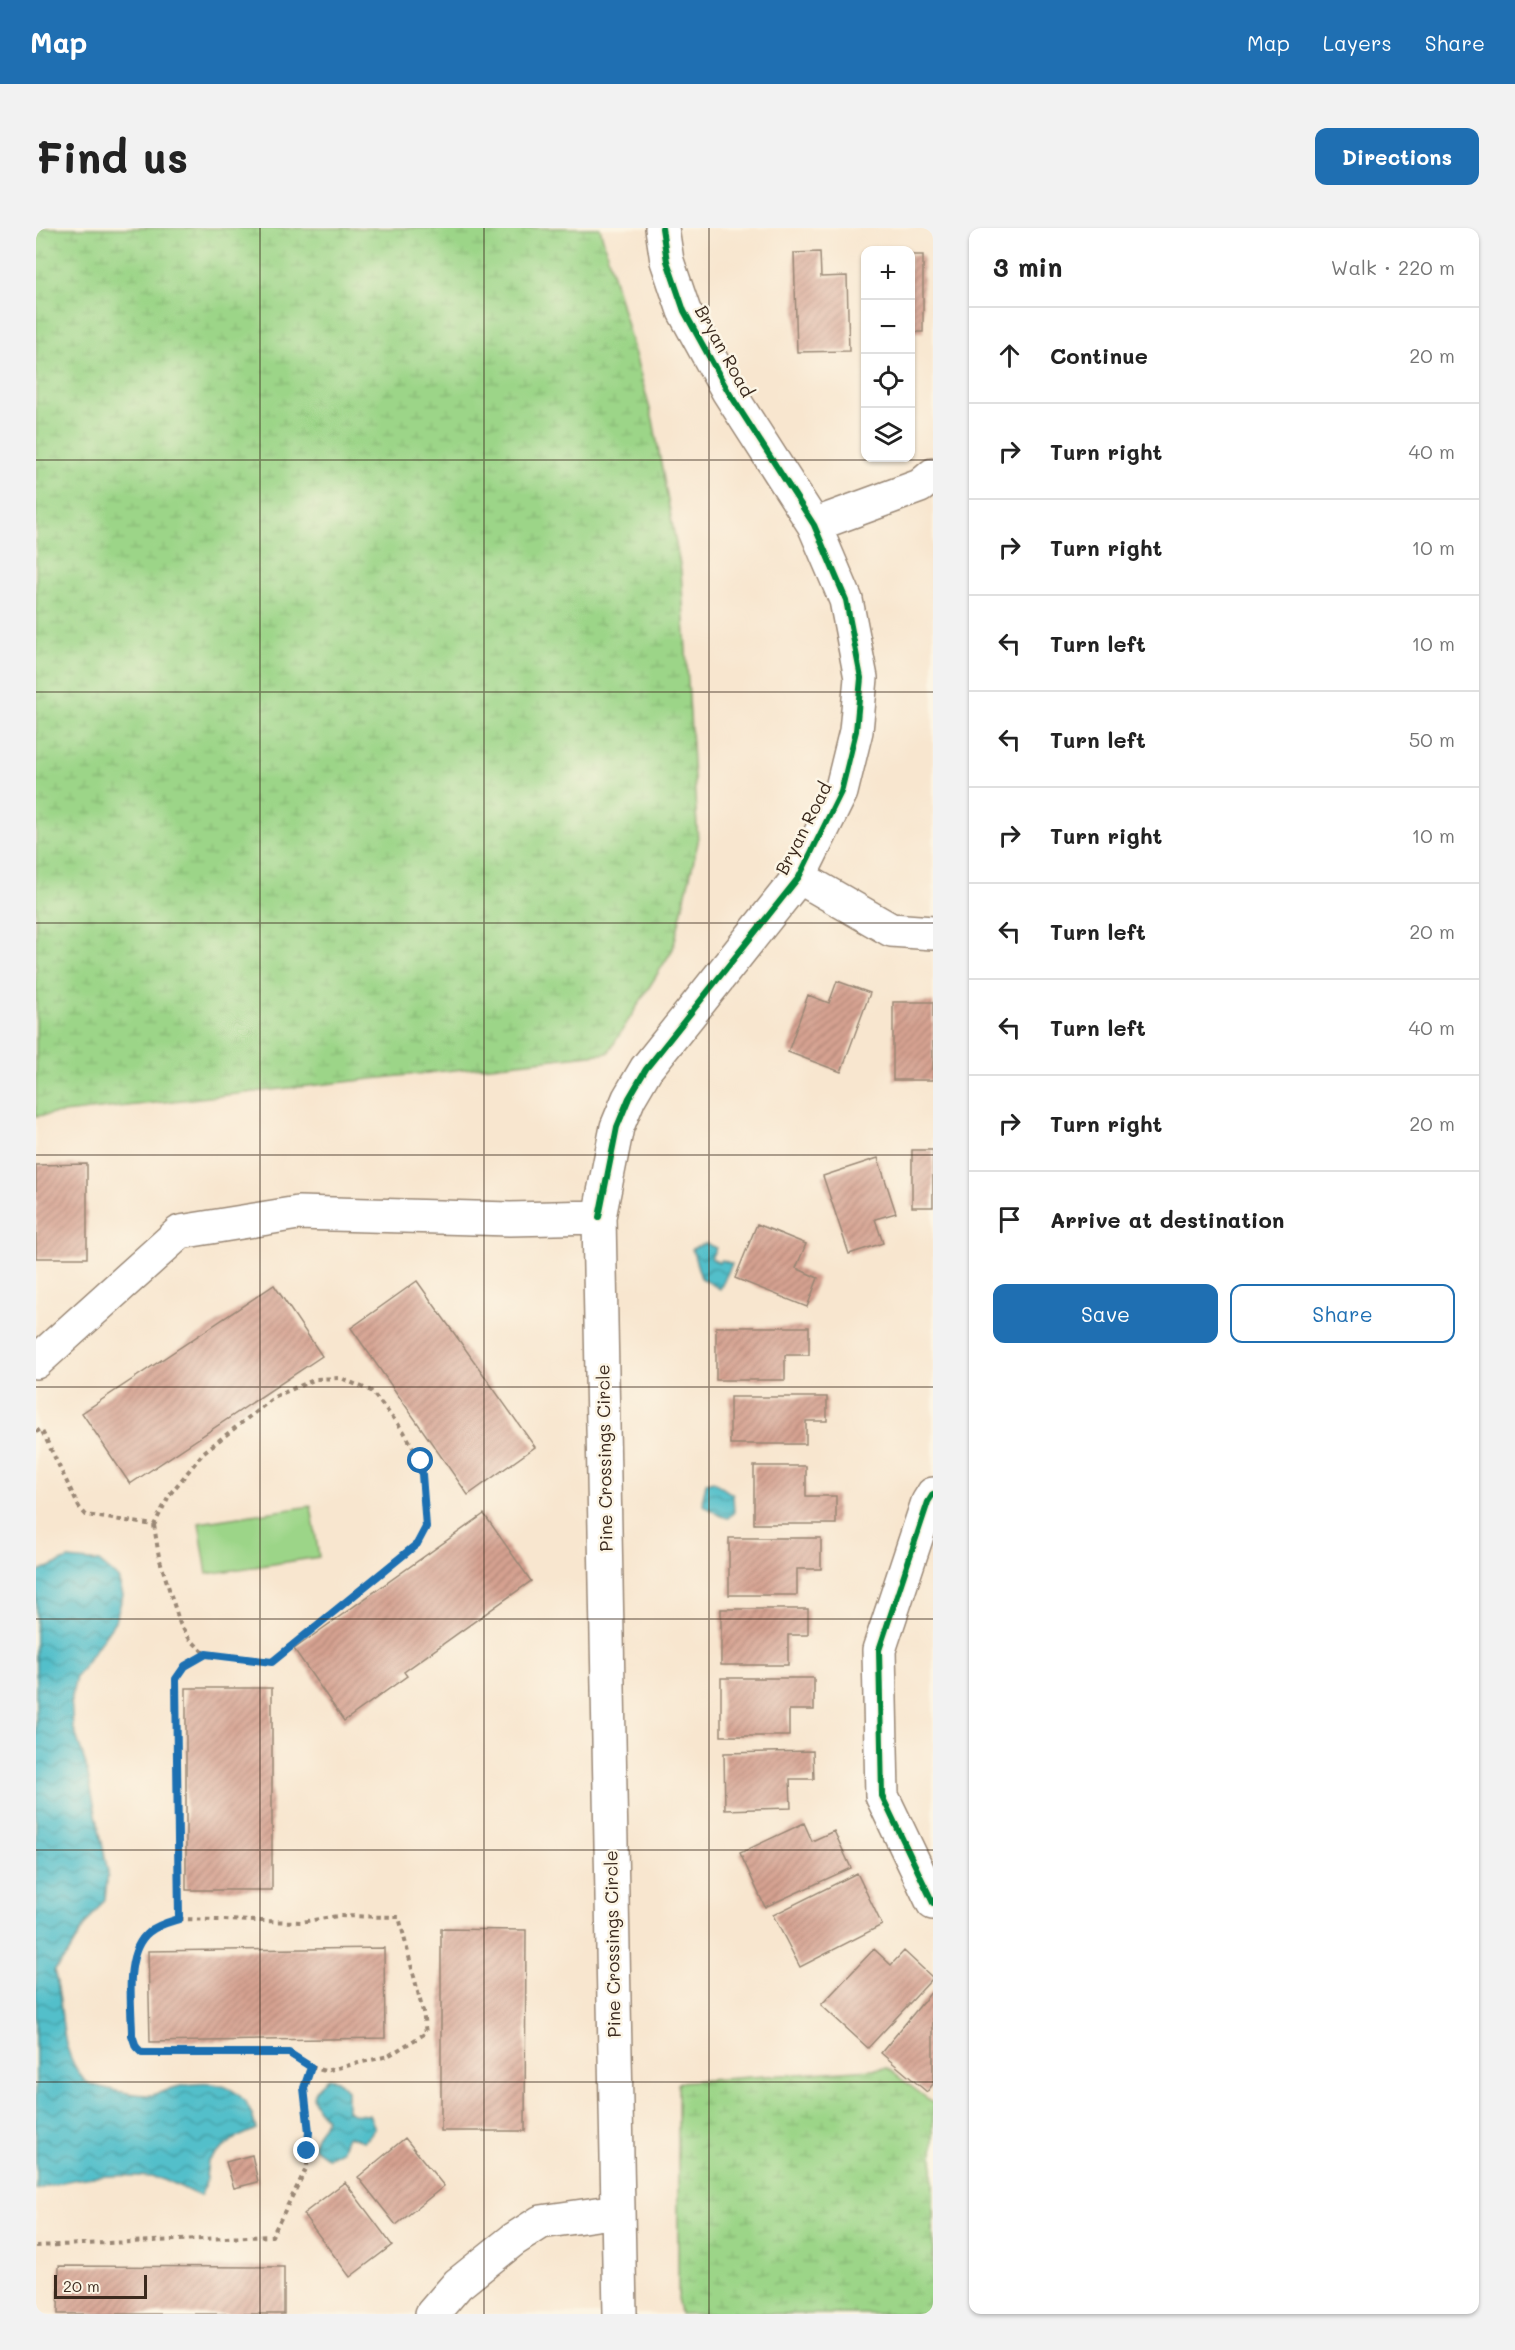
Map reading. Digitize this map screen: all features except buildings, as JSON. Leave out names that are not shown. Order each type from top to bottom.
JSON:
[{"type":"street","name":"Bryan Road","points":[[599,1217],[617,1126],[629,1098],[646,1069],[799,877],[841,792],[856,731],[861,678],[846,600],[813,525],[728,391],[684,311],[667,261],[662,228]]},
{"type":"street","points":[[813,525],[920,486],[933,476]]},
{"type":"street","points":[[799,877],[891,930],[933,933]]},
{"type":"street","points":[[36,1362],[180,1232],[298,1213],[510,1219],[599,1217]]},
{"type":"street","name":"Pine Crossings Circle","points":[[599,1217],[620,2314]]},
{"type":"street","points":[[931,1498],[879,1650],[882,1796],[933,1903]]},
{"type":"street","points":[[432,2314],[458,2284],[513,2240],[541,2222],[618,2211]]},
{"type":"path","points":[[341,1378],[371,1391],[403,1430],[421,1461],[426,1527],[417,1544],[272,1662],[206,1654],[189,1638],[180,1624],[159,1557],[154,1525],[170,1494],[204,1452],[276,1396],[316,1379],[341,1378]]},
{"type":"path","points":[[36,1432],[41,1430],[79,1508],[86,1515],[154,1525]]},
{"type":"path","points":[[179,1919],[176,1679],[185,1666],[206,1654]]},
{"type":"path","points":[[338,1916],[399,1917],[423,2012],[426,2034],[388,2056],[325,2071],[311,2067],[289,2053],[142,2053],[136,2047],[132,2035],[134,1956],[137,1947],[149,1931],[179,1919],[302,1922],[338,1916]]},
{"type":"path","points":[[36,2246],[272,2236],[307,2167],[309,2132],[304,2088],[311,2067]]},
{"type":"green space","points":[[36,228],[600,228],[653,420],[681,571],[698,842],[673,949],[608,1053],[36,1116]]},
{"type":"green space","points":[[311,1506],[319,1557],[207,1574],[199,1523]]},
{"type":"green space","points":[[887,2068],[933,2103],[933,2314],[680,2314],[678,2303],[678,2082]]},
{"type":"water","points":[[705,1243],[716,1248],[711,1258],[719,1263],[722,1260],[732,1264],[720,1289],[701,1278],[692,1249]]},
{"type":"water","points":[[713,1481],[733,1495],[734,1512],[728,1518],[704,1505],[706,1483]]},
{"type":"water","points":[[68,1559],[99,1562],[118,1578],[123,1595],[115,1621],[76,1677],[71,1699],[73,1726],[86,1765],[108,1872],[105,1899],[54,1971],[65,2040],[75,2067],[84,2080],[91,2084],[122,2092],[150,2095],[187,2085],[214,2084],[226,2087],[245,2101],[256,2129],[234,2139],[208,2161],[205,2186],[200,2196],[164,2180],[138,2176],[78,2179],[36,2190],[36,1573]]},
{"type":"water","points":[[328,2078],[337,2080],[347,2090],[347,2111],[353,2114],[369,2115],[375,2128],[363,2141],[347,2136],[341,2151],[328,2158],[314,2148],[316,2136],[326,2119],[313,2097],[317,2088]]},
{"type":"cycle path","points":[[599,1217],[617,1127],[629,1098],[646,1069],[799,877],[841,792],[856,731],[861,678],[846,600],[814,525],[728,391],[684,311],[667,261],[662,228]]},
{"type":"cycle path","points":[[933,1494],[928,1502],[879,1650],[882,1796],[933,1903]]},
{"type":"route","points":[[307,2151],[308,2111],[304,2088],[311,2067],[289,2053],[142,2053],[136,2047],[132,2035],[132,1960],[137,1947],[149,1931],[179,1919],[176,1679],[185,1666],[206,1654],[272,1662],[417,1544],[426,1527],[421,1461]]}]
